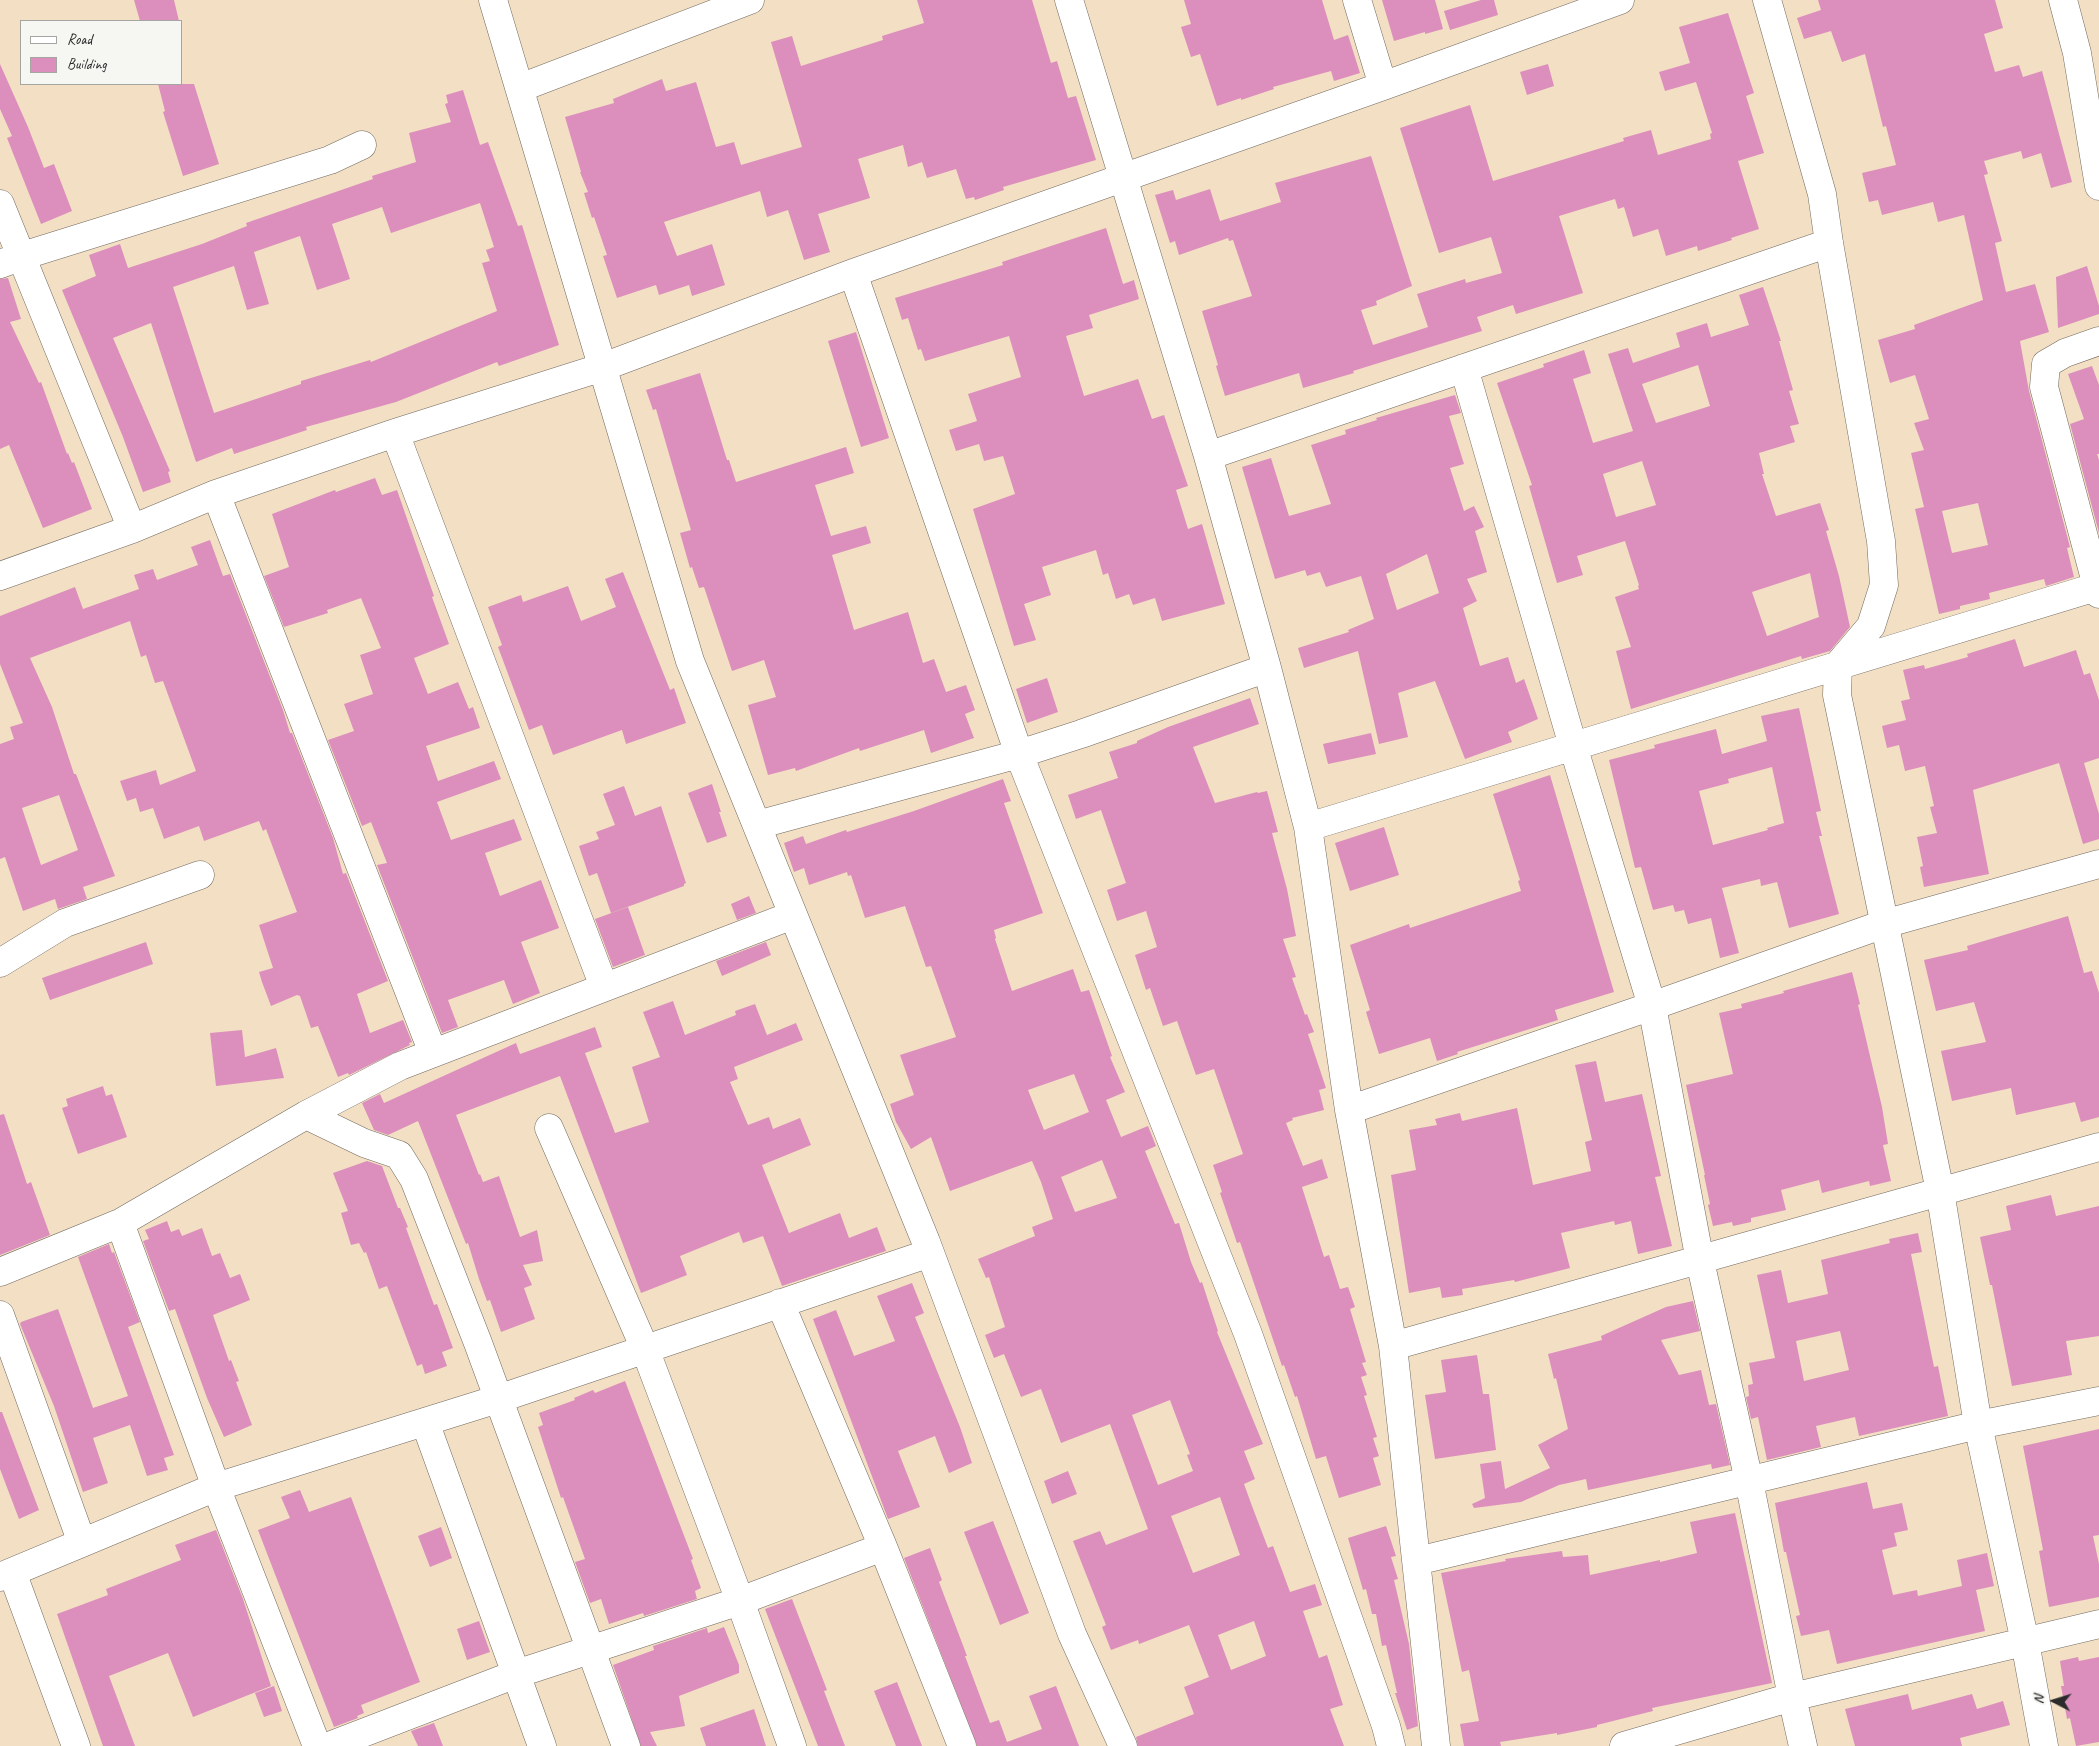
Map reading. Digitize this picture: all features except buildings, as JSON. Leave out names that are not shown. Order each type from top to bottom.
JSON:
[{"type":"street","points":[[493,0],[690,661],[930,1253],[1072,1634],[1123,1746]]},
{"type":"street","points":[[520,88],[750,0]]},
{"type":"street","points":[[1069,0],[1208,456],[1267,668],[1308,827],[1349,1110],[1393,1346],[1436,1746]]},
{"type":"street","points":[[1357,0],[1383,86]]},
{"type":"street","points":[[0,576],[132,529],[216,494],[395,433],[603,367],[853,273],[1383,86],[1620,0]]},
{"type":"street","points":[[1767,0],[1822,194],[1880,541],[1884,585],[1871,626],[1838,665],[1837,695],[1940,1191],[1978,1425],[2025,1642],[2044,1746]]},
{"type":"street","points":[[2063,0],[2088,50],[2099,186]]},
{"type":"street","points":[[11,260],[330,160],[362,145]]},
{"type":"street","points":[[0,204],[11,260],[132,529]]},
{"type":"street","points":[[1208,456],[1829,243]]},
{"type":"street","points":[[853,273],[1020,754],[1248,1334],[1386,1726],[1391,1746]]},
{"type":"street","points":[[1308,827],[1838,665],[2098,589],[2044,387],[2046,364],[2065,352],[2099,342]]},
{"type":"street","points":[[1464,368],[1573,746],[1652,1006],[1700,1261],[1749,1481],[1803,1746]]},
{"type":"street","points":[[395,433],[604,987]]},
{"type":"street","points":[[216,494],[433,1053]]},
{"type":"street","points":[[757,825],[1020,754],[1267,668]]},
{"type":"street","points":[[1349,1110],[1884,924],[2099,864]]},
{"type":"street","points":[[0,963],[65,923],[200,875]]},
{"type":"street","points":[[0,1272],[120,1223],[306,1115],[400,1066],[793,915]]},
{"type":"street","points":[[306,1115],[364,1143],[399,1155],[414,1178],[626,1746]]},
{"type":"street","points":[[549,1128],[645,1349],[740,1600],[792,1746]]},
{"type":"street","points":[[1393,1346],[1700,1261],[2099,1146]]},
{"type":"street","points":[[120,1223],[216,1487],[316,1746]]},
{"type":"street","points":[[76,1746],[6,1574],[216,1487],[498,1399],[930,1253]]},
{"type":"street","points":[[780,1303],[883,1547],[962,1746]]},
{"type":"street","points":[[0,1315],[82,1542]]},
{"type":"street","points":[[1417,1561],[1978,1425],[2099,1401]]},
{"type":"street","points":[[424,1422],[542,1746]]},
{"type":"street","points":[[329,1746],[516,1674],[740,1600],[883,1547]]},
{"type":"street","points":[[1624,1746],[1792,1697],[2099,1624]]}]
